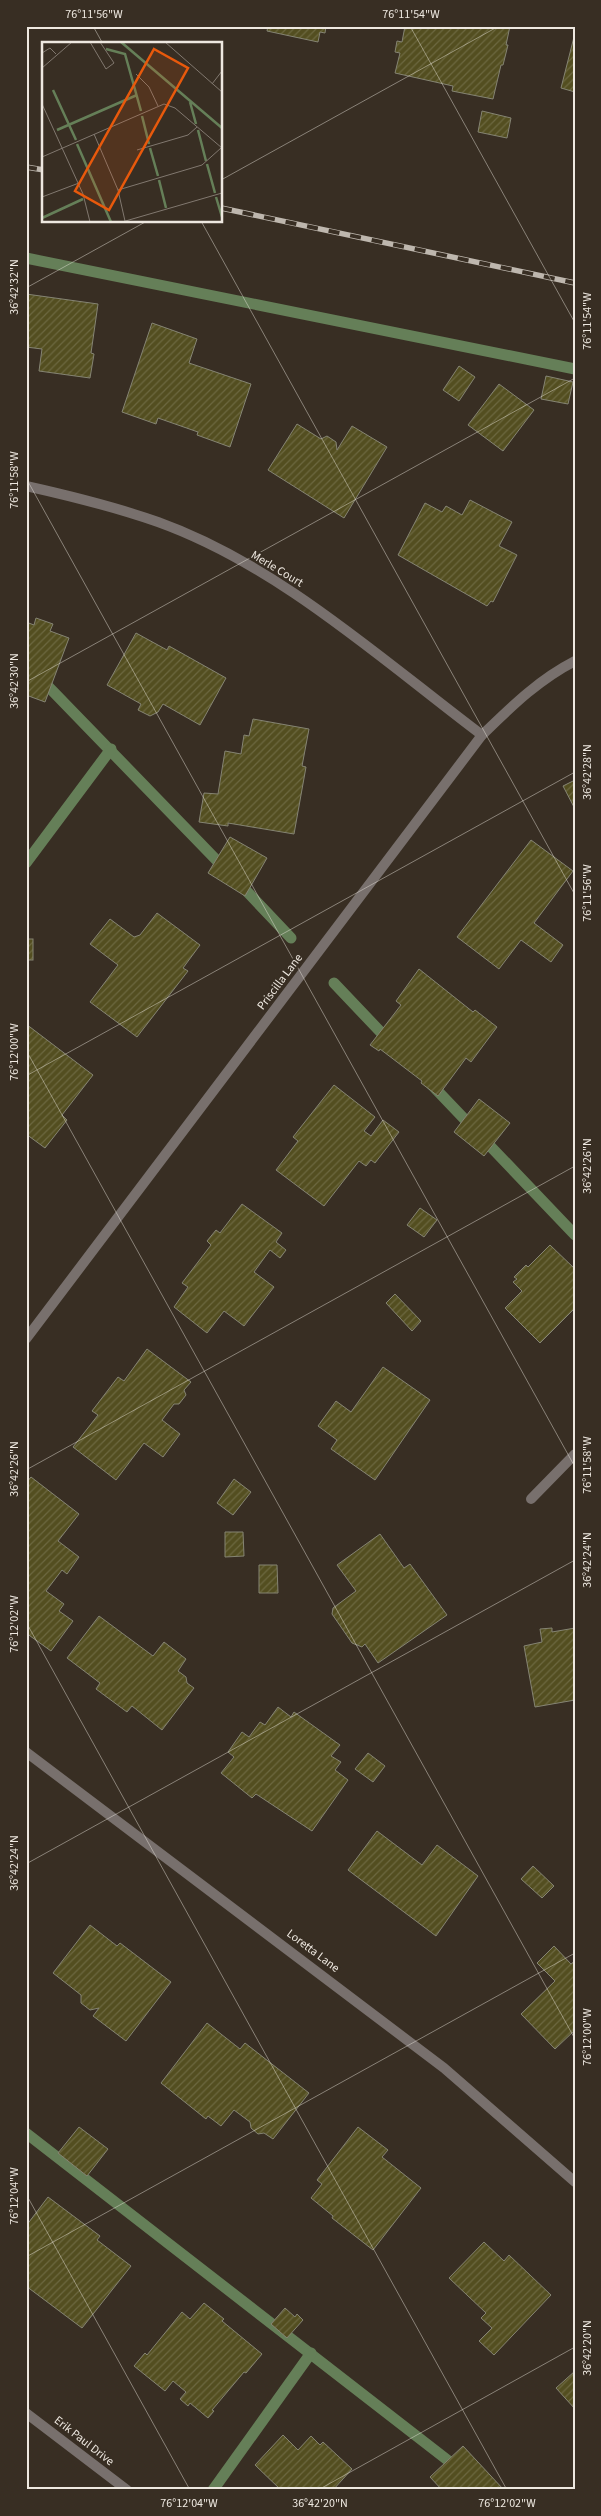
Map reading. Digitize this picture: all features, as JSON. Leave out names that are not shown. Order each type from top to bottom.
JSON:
[{"type":"street","name":"Merle Court","points":[[26,486],[87,500],[158,522],[217,549],[293,592],[482,735]]},
{"type":"street","name":"Priscilla Lane","points":[[26,1339],[482,735],[521,696],[551,673],[575,661]]},
{"type":"street","points":[[531,1499],[575,1454]]},
{"type":"street","name":"Loretta Lane","points":[[26,1752],[444,2068],[574,2179]]},
{"type":"street","name":"Erik Paul Drive","points":[[26,2413],[126,2490]]},
{"type":"building","points":[[268,26],[326,26],[325,33],[320,32],[318,42],[267,31]]},
{"type":"building","points":[[405,26],[510,26],[506,45],[508,45],[493,99],[452,91],[453,86],[395,73],[400,53],[395,52],[397,41],[402,42]]},
{"type":"building","points":[[575,33],[575,92],[561,88]]},
{"type":"building","points":[[482,111],[511,118],[507,138],[478,132]]},
{"type":"building","points":[[26,294],[98,304],[91,353],[94,354],[90,378],[39,371],[42,349],[26,347]]},
{"type":"building","points":[[152,323],[197,339],[189,363],[251,384],[230,447],[197,435],[198,432],[158,418],[156,424],[122,412]]},
{"type":"building","points":[[459,366],[475,377],[459,401],[443,390]]},
{"type":"building","points":[[546,376],[573,382],[568,404],[541,399]]},
{"type":"building","points":[[499,384],[534,410],[503,451],[468,425]]},
{"type":"building","points":[[297,424],[321,439],[327,436],[336,442],[337,450],[352,426],[387,447],[344,518],[268,470]]},
{"type":"building","points":[[470,500],[512,522],[499,546],[517,555],[493,602],[491,601],[487,606],[398,555],[425,503],[442,512],[446,506],[462,515]]},
{"type":"building","points":[[36,618],[53,624],[50,631],[69,638],[45,702],[26,695],[26,622],[34,625]]},
{"type":"building","points":[[136,633],[167,650],[169,646],[226,678],[200,725],[163,704],[158,712],[150,716],[138,710],[141,704],[107,685]]},
{"type":"building","points":[[253,719],[309,729],[302,766],[306,767],[294,834],[228,823],[228,826],[199,822],[204,793],[218,794],[225,751],[241,754],[244,735],[249,736]]},
{"type":"building","points":[[575,780],[575,809],[563,786]]},
{"type":"building","points":[[230,837],[267,858],[245,896],[208,873]]},
{"type":"building","points":[[531,840],[573,871],[534,923],[563,945],[551,962],[521,940],[499,969],[457,937]]},
{"type":"building","points":[[157,913],[200,945],[183,968],[188,971],[137,1037],[90,1002],[118,965],[90,944],[110,919],[134,937],[140,935]]},
{"type":"building","points":[[26,939],[33,939],[33,960],[26,960]]},
{"type":"building","points":[[419,969],[473,1012],[475,1010],[497,1027],[471,1062],[466,1058],[438,1096],[421,1083],[422,1081],[380,1049],[379,1051],[370,1045],[401,1005],[396,1001]]},
{"type":"building","points":[[26,1024],[93,1075],[62,1115],[67,1120],[45,1148],[26,1134]]},
{"type":"building","points":[[334,1085],[375,1117],[364,1131],[371,1136],[383,1120],[399,1132],[375,1163],[371,1160],[366,1166],[359,1161],[324,1206],[276,1170],[298,1141],[293,1137]]},
{"type":"building","points":[[479,1099],[510,1123],[484,1156],[454,1132]]},
{"type":"building","points":[[242,1204],[282,1233],[276,1242],[286,1250],[280,1258],[270,1250],[254,1272],[274,1287],[244,1326],[224,1311],[207,1333],[174,1307],[188,1287],[182,1283],[211,1245],[207,1241],[216,1230],[220,1233]]},
{"type":"building","points":[[420,1208],[437,1220],[424,1237],[407,1225]]},
{"type":"building","points":[[550,1245],[575,1269],[575,1308],[540,1343],[505,1308],[522,1291],[513,1282],[517,1279],[514,1277],[526,1265],[528,1267]]},
{"type":"building","points":[[395,1294],[421,1321],[412,1331],[386,1303]]},
{"type":"building","points":[[147,1349],[191,1382],[184,1390],[186,1395],[179,1404],[174,1404],[162,1420],[180,1434],[163,1457],[144,1443],[116,1480],[73,1447],[98,1415],[92,1411],[118,1377],[124,1381]]},
{"type":"building","points":[[383,1367],[430,1400],[375,1480],[331,1449],[337,1440],[318,1426],[336,1401],[351,1412]]},
{"type":"building","points":[[31,1477],[79,1514],[58,1541],[79,1557],[67,1574],[62,1570],[46,1591],[64,1604],[59,1611],[73,1621],[51,1651],[26,1633],[26,1483]]},
{"type":"building","points":[[234,1479],[251,1492],[233,1515],[217,1503]]},
{"type":"building","points":[[225,1532],[243,1532],[244,1556],[225,1557]]},
{"type":"building","points":[[380,1534],[404,1568],[410,1564],[447,1615],[378,1663],[365,1644],[362,1647],[352,1643],[332,1614],[333,1608],[356,1591],[337,1565]]},
{"type":"building","points":[[259,1565],[277,1565],[278,1593],[259,1593]]},
{"type":"building","points":[[99,1616],[153,1656],[164,1642],[186,1659],[178,1671],[186,1677],[187,1683],[194,1688],[162,1730],[132,1706],[127,1712],[96,1689],[100,1683],[67,1658]]},
{"type":"building","points":[[552,1628],[552,1632],[575,1628],[575,1700],[535,1707],[524,1646],[542,1642],[540,1629]]},
{"type":"building","points":[[278,1707],[291,1717],[294,1712],[340,1745],[331,1756],[341,1762],[335,1770],[348,1780],[312,1831],[256,1794],[252,1798],[221,1773],[234,1757],[228,1752],[242,1732],[249,1737],[260,1722],[265,1725]]},
{"type":"building","points":[[368,1753],[385,1766],[373,1782],[355,1769]]},
{"type":"building","points":[[377,1831],[422,1865],[437,1845],[478,1876],[436,1936],[348,1870]]},
{"type":"building","points":[[533,1866],[554,1886],[542,1898],[521,1879]]},
{"type":"building","points":[[90,1925],[117,1946],[120,1943],[171,1982],[126,2041],[93,2016],[99,2008],[90,2010],[81,2003],[81,1995],[53,1973]]},
{"type":"building","points":[[554,1946],[571,1964],[575,1961],[575,2030],[555,2049],[521,2014],[555,1981],[537,1963]]},
{"type":"building","points":[[207,2023],[240,2049],[245,2043],[309,2093],[273,2139],[264,2133],[258,2134],[251,2128],[250,2122],[234,2110],[221,2126],[208,2116],[206,2119],[161,2083]]},
{"type":"building","points":[[79,2127],[108,2149],[87,2176],[58,2153]]},
{"type":"building","points":[[358,2127],[388,2150],[382,2157],[421,2188],[373,2250],[332,2218],[333,2216],[311,2198],[322,2184],[317,2180]]},
{"type":"building","points":[[48,2197],[100,2236],[97,2240],[131,2266],[82,2328],[26,2286],[26,2226]]},
{"type":"building","points":[[484,2242],[504,2261],[509,2255],[551,2295],[494,2355],[479,2341],[492,2328],[481,2318],[486,2313],[449,2278]]},
{"type":"building","points":[[204,2303],[224,2319],[222,2321],[262,2354],[246,2373],[244,2372],[212,2410],[214,2411],[208,2418],[190,2403],[188,2406],[180,2399],[186,2392],[173,2381],[165,2391],[134,2366],[145,2353],[147,2355],[182,2312],[190,2319]]},
{"type":"building","points":[[285,2308],[295,2317],[297,2314],[303,2320],[287,2338],[271,2324]]},
{"type":"building","points":[[575,2371],[575,2409],[556,2388]]},
{"type":"building","points":[[283,2435],[298,2450],[311,2436],[320,2445],[323,2442],[352,2469],[333,2490],[281,2490],[255,2465]]},
{"type":"building","points":[[463,2446],[504,2490],[442,2490],[430,2477]]},
{"type":"waterway","points":[[26,258],[575,369]]},
{"type":"waterway","points":[[40,678],[227,871]]},
{"type":"waterway","points":[[26,863],[111,749]]},
{"type":"waterway","points":[[238,882],[291,938]]},
{"type":"waterway","points":[[334,983],[391,1043]]},
{"type":"waterway","points":[[430,1083],[575,1235]]},
{"type":"waterway","points":[[26,2133],[459,2469]]},
{"type":"waterway","points":[[213,2490],[311,2353]]},
{"type":"railway","points":[[26,167],[42,170]]},
{"type":"railway","points":[[222,208],[575,283]]}]
